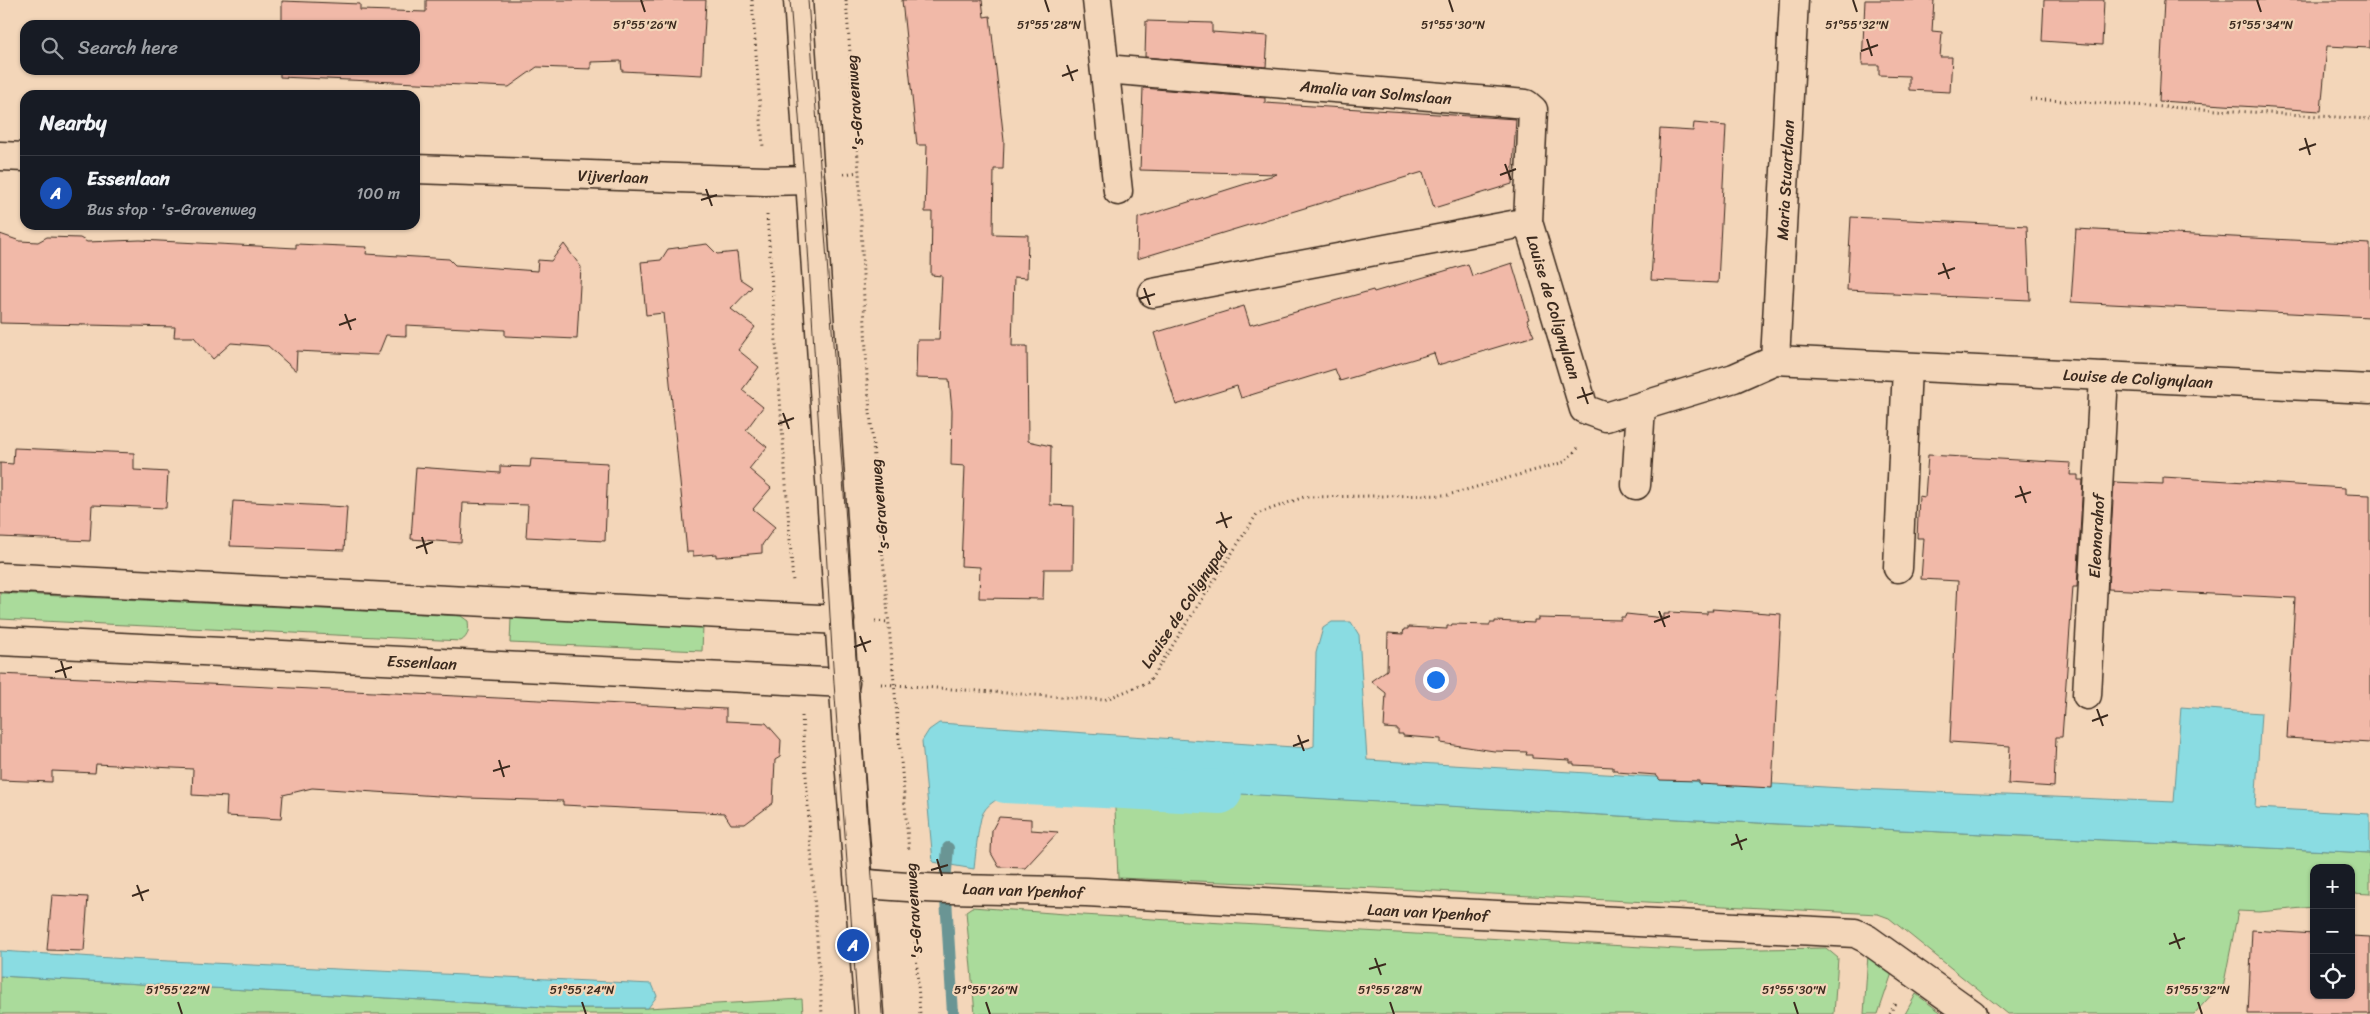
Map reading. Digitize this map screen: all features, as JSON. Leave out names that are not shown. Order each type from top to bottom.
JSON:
[{"type":"street","points":[[798,0],[868,1014]]},
{"type":"street","points":[[1096,0],[1118,192]]},
{"type":"street","name":"Maria Stuartlaan","points":[[1775,360],[1794,0]]},
{"type":"street","name":"Amalia van Solmslaan","points":[[1105,69],[1526,104],[1533,110],[1528,222]]},
{"type":"street","points":[[0,156],[20,156]]},
{"type":"street","name":"Vijverlaan","points":[[420,169],[765,181],[810,180]]},
{"type":"street","name":"Louise de Colignylaan","points":[[1153,293],[1528,222],[1584,409],[1606,417],[1734,378],[1775,360],[2370,389]]},
{"type":"street","points":[[1898,568],[1907,367]]},
{"type":"street","name":"Eleonorahof","points":[[2087,695],[2104,376]]},
{"type":"street","points":[[1636,485],[1641,407]]},
{"type":"street","points":[[0,577],[840,620]]},
{"type":"street","name":"Essenlaan","points":[[0,641],[845,683]]},
{"type":"street","name":"Laan van Ypenhof","points":[[858,883],[921,888],[1049,890],[1855,933],[1868,939],[1972,1014]]},
{"type":"path","points":[[752,0],[795,617]]},
{"type":"path","name":"'s-Gravenweg","points":[[846,0],[859,172],[867,378],[895,685],[921,888],[920,1014]]},
{"type":"path","points":[[2030,99],[2370,119]]},
{"type":"path","name":"Louise de Colignypad","points":[[895,685],[1104,700],[1149,682],[1257,514],[1304,497],[1448,494],[1457,492],[1564,462],[1606,417]]},
{"type":"path","points":[[800,682],[822,1014]]},
{"type":"green space","points":[[0,593],[461,616],[468,621],[468,630],[466,637],[461,641],[0,619]]},
{"type":"green space","points":[[511,618],[703,626],[702,651],[510,643]]},
{"type":"green space","points":[[1114,786],[1637,817],[2370,853],[2370,894],[2355,893],[2355,864],[2310,864],[2310,907],[2259,912],[2238,911],[2223,988],[2215,991],[2194,1014],[2008,1014],[1889,918],[1878,914],[1377,888],[1118,878]]},
{"type":"green space","points":[[972,907],[1695,950],[1826,948],[1838,958],[1834,1014],[975,1014],[966,911]]},
{"type":"green space","points":[[1868,954],[1892,973],[1878,1014],[1864,1014]]},
{"type":"green space","points":[[0,976],[563,1008],[648,1008],[802,999],[803,1014],[0,1014]]},
{"type":"green space","points":[[1916,994],[1943,1014],[1905,1014]]},
{"type":"water","points":[[1332,622],[1351,622],[1359,635],[1367,760],[1859,789],[2174,802],[2181,707],[2261,713],[2255,808],[2370,814],[2370,853],[1637,817],[1068,784],[1018,792],[994,801],[986,808],[981,818],[974,869],[933,862],[922,741],[929,730],[939,723],[1308,748],[1314,746],[1316,653],[1323,628]]},
{"type":"water","points":[[0,951],[127,959],[652,984],[657,996],[648,1008],[563,1008],[0,976]]},
{"type":"building","points":[[426,0],[706,0],[702,75],[622,71],[621,61],[591,62],[591,69],[537,67],[509,87],[280,77],[280,75],[420,75],[420,20],[282,20],[282,1],[360,4],[360,10],[426,12]]},
{"type":"building","points":[[902,0],[982,0],[984,17],[990,16],[1004,141],[1003,169],[994,169],[993,234],[1028,235],[1027,278],[1014,277],[1012,346],[1027,346],[1028,441],[1051,446],[1050,505],[1074,506],[1073,569],[1044,569],[1043,599],[979,598],[980,567],[961,566],[965,466],[951,465],[952,411],[949,379],[916,378],[917,340],[939,340],[942,276],[931,275],[932,212],[925,212],[927,145],[917,145]]},
{"type":"building","points":[[1865,0],[1934,0],[1932,31],[1942,32],[1940,57],[1952,57],[1950,92],[1909,90],[1909,76],[1879,75],[1879,65],[1862,65]]},
{"type":"building","points":[[2044,0],[2104,0],[2102,45],[2042,41]]},
{"type":"building","points":[[2164,0],[2370,0],[2370,48],[2327,46],[2321,111],[2159,101]]},
{"type":"building","points":[[1146,21],[1212,23],[1212,32],[1268,36],[1266,67],[1145,57]]},
{"type":"building","points":[[1143,88],[1265,98],[1265,103],[1516,119],[1512,184],[1434,208],[1423,172],[1137,259],[1138,218],[1277,174],[1140,170]]},
{"type":"building","points":[[1694,123],[1726,126],[1718,283],[1651,280],[1660,129],[1693,131]]},
{"type":"building","points":[[1851,217],[2027,226],[2030,300],[1847,290]]},
{"type":"building","points":[[2076,229],[2370,244],[2370,317],[2071,302]]},
{"type":"building","points":[[0,234],[20,241],[38,242],[47,237],[80,238],[87,242],[140,240],[296,248],[296,244],[367,247],[366,254],[449,259],[455,265],[537,271],[538,260],[551,261],[564,244],[581,267],[577,339],[505,336],[505,330],[406,325],[406,336],[386,335],[378,355],[297,351],[296,371],[268,346],[231,343],[213,359],[194,337],[174,337],[175,327],[0,323]]},
{"type":"building","points":[[707,244],[717,254],[737,252],[740,279],[752,287],[731,309],[755,327],[738,350],[759,367],[742,390],[763,407],[746,430],[767,447],[749,469],[771,488],[753,509],[775,527],[762,545],[762,553],[716,557],[716,554],[693,556],[693,552],[687,552],[663,313],[646,315],[641,262],[661,260],[668,249]]},
{"type":"building","points":[[1512,263],[1529,319],[1527,320],[1534,336],[1438,365],[1434,353],[1340,381],[1335,369],[1241,398],[1237,386],[1176,405],[1154,333],[1244,306],[1250,325],[1373,290],[1374,292],[1468,264],[1472,276]]},
{"type":"building","points":[[14,448],[134,453],[134,470],[168,472],[166,508],[92,505],[90,541],[0,537],[0,463],[13,464]]},
{"type":"building","points":[[1928,455],[2071,463],[2070,475],[2078,475],[2078,480],[2083,480],[2077,587],[2073,587],[2062,737],[2056,737],[2054,787],[2008,784],[2010,746],[1950,742],[1958,581],[1921,579],[1924,538],[1917,538],[1919,496],[1925,497]]},
{"type":"building","points":[[531,459],[608,463],[605,541],[526,537],[528,505],[463,503],[461,543],[411,539],[416,467],[500,473],[500,466],[530,467]]},
{"type":"building","points":[[2163,477],[2345,488],[2345,494],[2370,495],[2370,743],[2287,738],[2295,598],[2108,589],[2114,482],[2163,484]]},
{"type":"building","points":[[233,501],[347,507],[344,550],[230,546]]},
{"type":"building","points":[[1712,609],[1781,614],[1772,788],[1699,784],[1699,781],[1660,780],[1656,775],[1617,772],[1617,770],[1613,770],[1613,767],[1574,765],[1574,763],[1570,763],[1570,760],[1532,758],[1532,755],[1526,755],[1527,752],[1494,751],[1441,743],[1441,739],[1403,736],[1403,734],[1398,734],[1398,729],[1384,728],[1386,693],[1371,681],[1387,670],[1388,633],[1403,634],[1404,629],[1408,629],[1408,627],[1447,629],[1447,626],[1452,624],[1490,625],[1490,623],[1495,623],[1495,621],[1534,623],[1534,620],[1538,620],[1538,618],[1621,620],[1621,617],[1625,617],[1626,614],[1664,618],[1664,614],[1669,614],[1669,612],[1707,614],[1707,611],[1713,611]]},
{"type":"building","points":[[0,674],[726,709],[726,721],[766,723],[781,740],[780,757],[775,760],[773,803],[745,824],[731,824],[724,813],[563,805],[563,801],[470,798],[312,788],[283,795],[281,819],[226,816],[227,797],[192,795],[193,769],[96,764],[95,773],[52,771],[52,782],[0,780]]},
{"type":"building","points":[[999,817],[1031,819],[1031,830],[1058,832],[1025,868],[999,867],[991,853],[992,830]]},
{"type":"building","points":[[52,895],[88,897],[84,951],[47,950]]},
{"type":"building","points":[[2252,930],[2310,934],[2310,999],[2355,999],[2355,936],[2370,937],[2370,1014],[2248,1014]]},
{"type":"waterway","points":[[1005,781],[1220,792]]},
{"type":"waterway","points":[[948,848],[945,882],[953,1014]]},
{"type":"tram line","points":[[790,0],[804,181],[834,683],[858,1014]]},
{"type":"tram line","points":[[808,0],[882,1014]]},
{"type":"place","name":"Essenlaan","points":[[853,945]]}]
